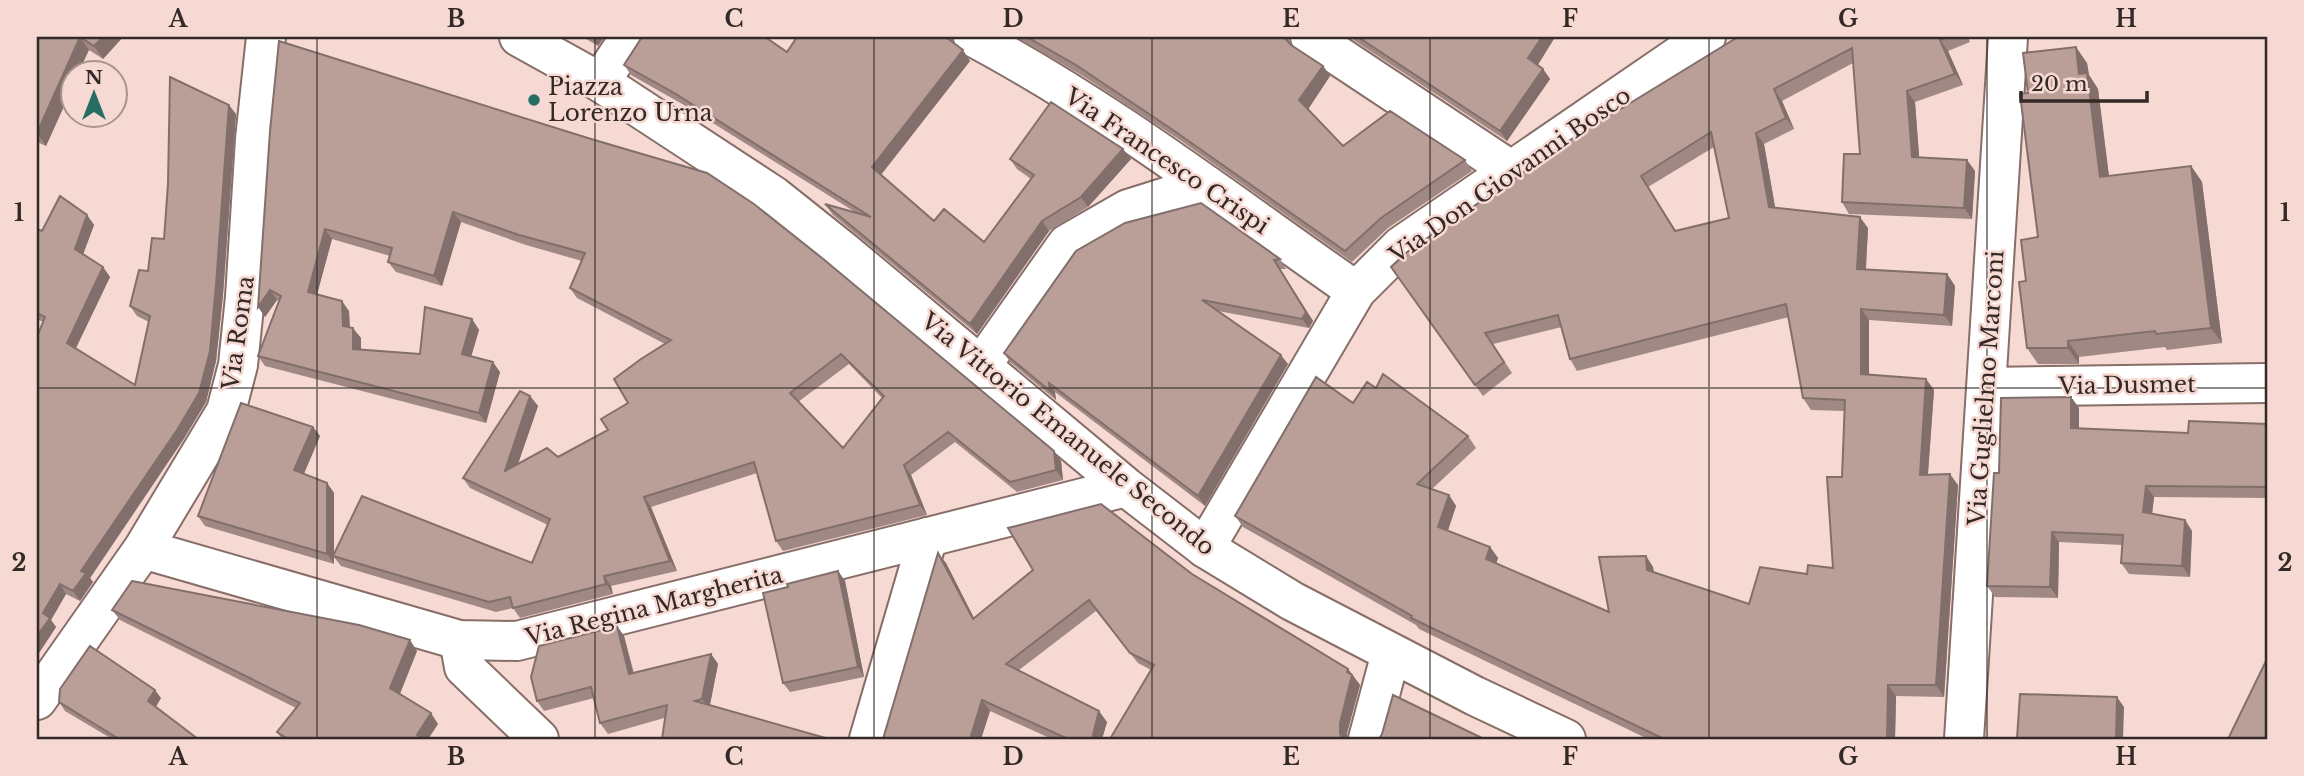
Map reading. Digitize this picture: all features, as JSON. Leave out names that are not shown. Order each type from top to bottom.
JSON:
[{"type":"street","name":"Via Roma","points":[[37,700],[143,549],[226,411],[238,365],[245,297],[254,139],[266,37]]},
{"type":"street","name":"Via Vittorio Emanuele Secondo","points":[[519,37],[600,82],[774,195],[1205,548],[1292,601],[1566,739]]},
{"type":"street","points":[[600,82],[629,37]]},
{"type":"street","name":"Via Francesco Crispi","points":[[973,37],[1016,60],[1110,120],[1356,291]]},
{"type":"street","points":[[1310,37],[1512,171]]},
{"type":"street","name":"Via Don Giovanni Bosco","points":[[1205,548],[1356,291],[1401,246],[1706,37]]},
{"type":"street","name":"Via Guglielmo Marconi","points":[[1964,739],[2008,37]]},
{"type":"street","points":[[981,366],[1067,244],[1128,209],[1204,185]]},
{"type":"street","name":"Via Dusmet","points":[[1986,387],[2267,383]]},
{"type":"street","name":"Via Regina Margherita","points":[[143,549],[459,640],[517,641],[1126,486]]},
{"type":"street","points":[[869,739],[928,537]]},
{"type":"street","points":[[459,640],[464,667],[539,739]]},
{"type":"street","points":[[1368,739],[1391,653]]},
{"type":"building","points":[[37,37],[80,37],[70,60],[60,60],[60,82],[37,133]]},
{"type":"building","points":[[80,37],[103,37],[94,46]]},
{"type":"building","points":[[642,37],[765,37],[787,52],[797,37],[947,37],[963,50],[872,167],[934,221],[944,209],[984,242],[1034,175],[1010,159],[1051,102],[1123,149],[1081,197],[1042,221],[970,324],[825,204],[871,217],[676,94],[624,65]]},
{"type":"building","points":[[1027,37],[1284,37],[1291,45],[1323,66],[1299,100],[1343,146],[1390,111],[1465,160],[1381,218],[1345,251],[1173,130],[1076,65]]},
{"type":"building","points":[[1358,37],[1542,37],[1528,58],[1543,69],[1500,131]]},
{"type":"building","points":[[1738,37],[1947,37],[1940,40],[1955,74],[1907,91],[1912,157],[1967,160],[1964,208],[1842,202],[1844,154],[1860,154],[1852,48],[1774,89],[1786,118],[1756,133],[1769,207],[1860,217],[1857,269],[1947,274],[1944,315],[1861,309],[1861,374],[1926,379],[1920,475],[1950,474],[1936,685],[1888,685],[1887,739],[1664,739],[1411,618],[1412,616],[1235,516],[1316,377],[1353,403],[1367,382],[1376,388],[1383,374],[1468,436],[1417,484],[1449,495],[1438,527],[1490,547],[1486,559],[1609,612],[1599,557],[1646,556],[1647,570],[1749,604],[1760,567],[1807,574],[1808,565],[1833,568],[1827,477],[1842,477],[1845,400],[1803,398],[1786,304],[1570,359],[1558,315],[1485,333],[1504,362],[1475,385],[1391,267],[1407,252],[1570,140]],"holes":[[[1711,132],[1729,218],[1675,231],[1641,176]]]},
{"type":"building","points":[[279,41],[707,173],[754,204],[822,258],[1054,451],[1056,470],[1010,482],[948,432],[904,465],[920,505],[776,541],[754,462],[644,497],[670,561],[604,576],[606,584],[513,608],[510,597],[489,602],[333,556],[362,496],[532,563],[550,519],[463,478],[520,391],[530,396],[505,471],[547,448],[558,457],[608,430],[601,419],[628,403],[614,379],[671,340],[570,288],[585,253],[519,235],[453,212],[434,276],[388,262],[392,248],[325,229],[308,292],[342,301],[343,326],[353,328],[353,349],[420,354],[425,307],[472,319],[462,354],[493,362],[479,413],[258,356],[281,296],[270,290],[258,307]],"holes":[[[841,354],[884,396],[843,448],[790,393]]]},
{"type":"building","points":[[2076,47],[2079,74],[2087,73],[2100,177],[2191,166],[2211,328],[2068,341],[2068,348],[2027,348],[2019,282],[2026,281],[2021,240],[2038,237],[2020,94],[2028,93],[2023,53]]},
{"type":"building","points":[[170,77],[229,105],[210,351],[199,393],[177,430],[81,571],[86,573],[73,591],[60,584],[43,613],[50,618],[37,636],[37,337],[45,317],[37,313],[37,229],[42,231],[60,196],[87,215],[75,249],[103,267],[67,343],[135,385],[150,316],[130,306],[139,270],[148,271],[152,238],[164,239]]},
{"type":"building","points":[[1201,203],[1280,259],[1274,260],[1306,312],[1302,319],[1202,300],[1281,355],[1198,496],[1049,383],[1050,391],[1004,353],[1076,251],[1125,223]]},
{"type":"building","points":[[2071,397],[2071,428],[2188,433],[2189,421],[2267,424],[2267,487],[2146,486],[2143,512],[2185,520],[2182,566],[2121,563],[2123,535],[2052,532],[2050,587],[1987,586],[1994,473],[1999,473],[2001,398]]},
{"type":"building","points":[[241,403],[313,427],[294,470],[327,483],[327,554],[198,516]]},
{"type":"building","points":[[1101,504],[1192,574],[1348,669],[1347,672],[1352,675],[1340,723],[1343,739],[1110,739],[1154,665],[1130,653],[1089,600],[1006,664],[1099,711],[1092,739],[1068,739],[982,700],[970,739],[883,739],[938,553],[973,619],[1033,570],[1008,528]]},
{"type":"building","points":[[838,571],[858,667],[783,683],[763,593]]},
{"type":"building","points":[[132,581],[359,625],[410,640],[390,688],[431,713],[417,735],[422,738],[288,739],[277,732],[300,703],[112,610]]},
{"type":"building","points":[[617,626],[629,674],[711,654],[702,699],[695,701],[829,739],[662,739],[667,705],[600,723],[591,687],[537,701],[531,677],[539,646]]},
{"type":"building","points":[[90,646],[155,690],[148,701],[198,739],[119,739],[59,702],[60,689]]},
{"type":"building","points":[[2267,659],[2267,739],[2228,739]]},
{"type":"building","points":[[2020,694],[2117,697],[2116,739],[2017,739]]},
{"type":"building","points":[[1393,695],[1484,739],[1379,739]]},
{"type":"place","name":"Piazza Lorenzo Urna","points":[[534,100]]}]
